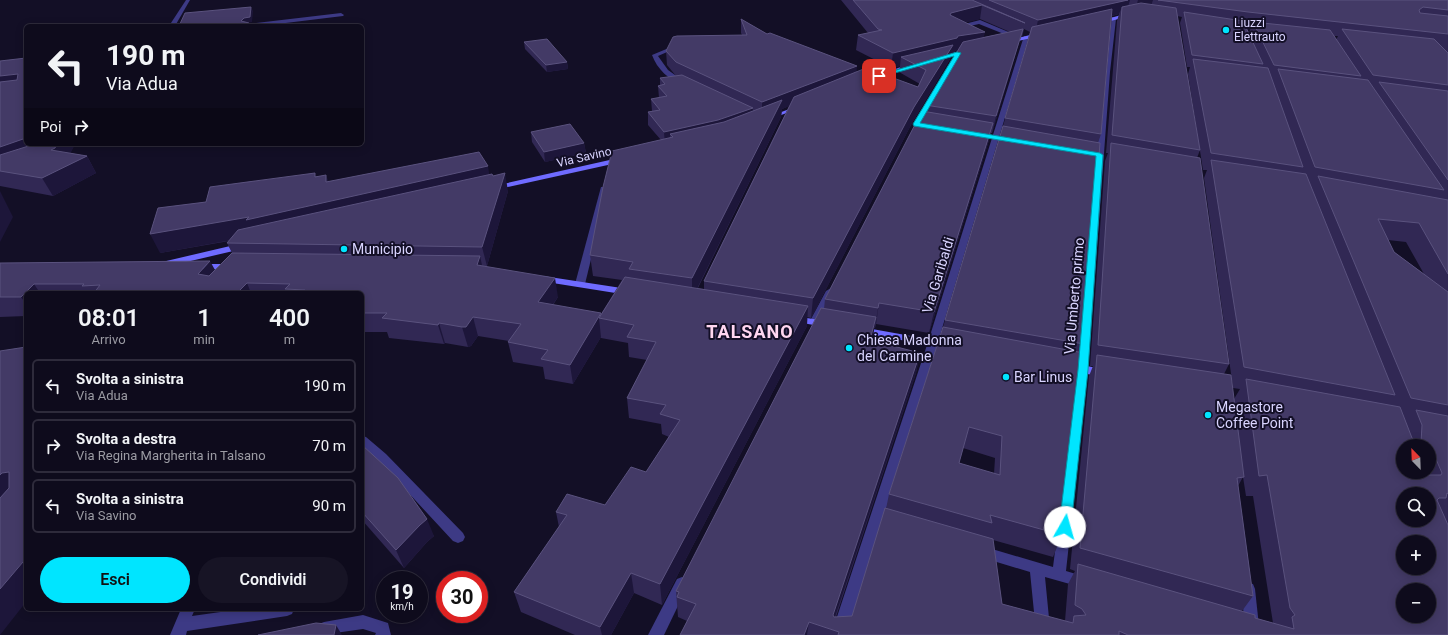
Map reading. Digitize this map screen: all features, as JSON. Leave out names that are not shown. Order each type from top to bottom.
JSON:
[{"type":"street","points":[[173,24],[188,0]]},
{"type":"street","points":[[1091,24],[1136,13],[1122,9]]},
{"type":"street","points":[[264,24],[341,15]]},
{"type":"street","name":"Via Umberto primo","points":[[1059,574],[1083,370],[1100,155],[1113,19]]},
{"type":"street","points":[[965,34],[952,28],[980,22],[1027,37]]},
{"type":"street","points":[[1019,30],[1027,37]]},
{"type":"street","points":[[997,44],[1048,33]]},
{"type":"street","name":"Via Garibaldi","points":[[839,635],[933,342],[1027,37]]},
{"type":"street","points":[[684,45],[676,46],[655,55],[657,61],[674,79],[688,86]]},
{"type":"street","points":[[865,80],[926,61],[977,48]]},
{"type":"street","points":[[951,66],[958,53]]},
{"type":"street","points":[[762,121],[809,103]]},
{"type":"street","points":[[782,125],[789,111]]},
{"type":"street","name":"Via Savino","points":[[486,190],[608,170],[632,157]]},
{"type":"street","points":[[580,284],[608,170]]},
{"type":"street","points":[[228,277],[242,267],[157,266],[254,244]]},
{"type":"street","points":[[533,277],[635,293]]},
{"type":"street","points":[[807,337],[836,280]]},
{"type":"street","points":[[783,318],[838,327]]},
{"type":"street","points":[[854,329],[963,348]]},
{"type":"street","points":[[1060,366],[1113,374]]},
{"type":"street","points":[[364,442],[382,457],[458,537]]},
{"type":"street","points":[[875,520],[889,525]]},
{"type":"street","points":[[971,548],[1096,585]]},
{"type":"street","points":[[1037,568],[1042,622],[1066,635]]},
{"type":"street","points":[[656,635],[688,571]]},
{"type":"street","points":[[1238,626],[1258,632],[1246,575]]},
{"type":"street","points":[[180,630],[187,611]]},
{"type":"street","points":[[180,630],[277,611]]},
{"type":"street","points":[[312,631],[364,622],[383,628],[383,635]]},
{"type":"building","points":[[853,0],[972,0],[1025,23],[982,5],[951,13],[950,15],[985,32],[958,36],[957,38],[893,53],[858,35],[882,30],[878,29]]},
{"type":"building","points":[[989,0],[1128,0],[1038,20]]},
{"type":"building","points":[[1158,0],[1448,0],[1448,10],[1423,7],[1419,10],[1420,13],[1448,16],[1448,34],[1248,12]]},
{"type":"building","points":[[1141,3],[1176,8],[1200,150],[1112,135],[1122,7]]},
{"type":"building","points":[[251,7],[250,17],[244,18],[241,21],[249,24],[180,24],[185,13]]},
{"type":"building","points":[[1112,9],[1101,134],[1005,118],[1032,27]]},
{"type":"building","points":[[1184,12],[1243,21],[1263,64],[1192,55]]},
{"type":"building","points":[[741,19],[767,34],[770,33],[857,66],[762,102],[676,62],[666,51],[673,37],[677,36],[747,35]]},
{"type":"building","points":[[1253,22],[1330,30],[1361,76],[1274,65]]},
{"type":"building","points":[[1023,29],[996,116],[925,105],[963,42]]},
{"type":"building","points":[[1342,29],[1434,39],[1448,53],[1448,85],[1373,75]]},
{"type":"building","points":[[547,39],[567,62],[546,65],[524,42]]},
{"type":"building","points":[[953,45],[914,107],[813,298],[704,281],[794,97],[866,68],[918,87],[926,70],[901,57]]},
{"type":"building","points":[[24,58],[24,139],[0,147],[0,82],[17,80],[18,74],[0,76],[0,61]]},
{"type":"building","points":[[1193,59],[1268,68],[1303,167],[1211,153]]},
{"type":"building","points":[[1278,69],[1368,80],[1444,190],[1315,167]]},
{"type":"building","points":[[682,75],[753,108],[718,120],[664,132],[648,112],[660,110],[651,99],[667,96],[658,86],[665,84],[660,78]]},
{"type":"building","points":[[1379,82],[1448,91],[1448,180]]},
{"type":"building","points":[[782,100],[692,278],[629,269],[633,262],[590,255],[603,187],[612,151],[673,137],[670,134],[724,122]]},
{"type":"building","points":[[922,111],[993,123],[934,312],[879,303],[878,308],[825,299]]},
{"type":"building","points":[[570,124],[584,143],[544,152],[531,132]]},
{"type":"building","points":[[1003,126],[1100,143],[1084,344],[945,320]]},
{"type":"building","points":[[1111,143],[1200,158],[1229,364],[1098,345]]},
{"type":"building","points":[[29,146],[56,146],[51,150],[87,156],[42,178],[0,171],[0,155]]},
{"type":"building","points":[[479,152],[488,166],[246,220],[249,217],[150,234],[158,208],[206,202],[210,187],[315,173],[315,177],[326,175],[326,182]]},
{"type":"building","points":[[1211,160],[1306,174],[1395,395],[1244,367]]},
{"type":"building","points":[[505,173],[482,247],[227,243],[238,230],[492,174],[493,176]]},
{"type":"building","points":[[1318,176],[1448,200],[1448,274],[1419,223],[1378,219],[1394,252],[1448,292],[1448,405],[1411,398]]},
{"type":"building","points":[[232,253],[480,256],[477,265],[555,278],[538,302],[601,313],[570,365],[541,359],[548,350],[508,342],[521,324],[473,317],[466,327],[462,327],[439,323],[438,325],[382,318],[387,313],[364,313],[364,291],[304,291],[305,290],[285,289],[290,284],[247,283],[239,291],[96,291],[100,285],[82,286],[84,284],[34,284],[27,291],[24,291],[24,294],[21,297],[0,297],[0,263],[210,261],[198,274],[209,276]]},
{"type":"building","points":[[625,277],[808,306],[660,584],[631,573],[600,627],[514,592],[567,515],[556,512],[567,494],[605,505],[631,467],[646,472],[680,420],[660,414],[666,405],[627,398],[656,342],[627,337],[634,325],[599,318]]},
{"type":"building","points":[[821,308],[876,317],[870,340],[920,353],[833,615],[834,617],[852,616],[885,508],[993,539],[1002,604],[1073,623],[1074,616],[1086,615],[1082,609],[1075,605],[1078,564],[1255,615],[1255,618],[1294,629],[1292,617],[1295,615],[1290,608],[1267,475],[1259,476],[1246,379],[1400,407],[1413,439],[1396,439],[1396,479],[1436,479],[1436,475],[1441,475],[1442,473],[1436,459],[1436,439],[1421,439],[1422,425],[1416,410],[1448,416],[1448,494],[1447,493],[1446,498],[1439,498],[1437,500],[1448,525],[1448,635],[1128,635],[1119,631],[1119,635],[838,635],[839,632],[809,622],[804,635],[680,635],[696,604],[677,597],[679,592],[676,591]]},
{"type":"building","points":[[943,327],[1084,353],[1062,535],[990,515],[992,523],[889,494]],"holes":[[[969,427],[1002,436],[1000,475],[959,463]]]},
{"type":"building","points":[[24,347],[24,562],[0,589],[0,498],[9,488],[9,472],[2,473],[0,475],[0,351]]},
{"type":"building","points":[[1097,355],[1231,375],[1244,477],[1237,478],[1253,596],[1080,548]]},
{"type":"building","points":[[364,447],[398,478],[427,519],[396,550],[364,514]]},
{"type":"building","points":[[316,623],[336,625],[334,635],[258,635]]},
{"type":"place","name":"Liuzzi Elettrauto","points":[[1226,30]]},
{"type":"place","name":"Municipio","points":[[344,249]]},
{"type":"place","name":"Chiesa Madonna del Carmine","points":[[849,348]]},
{"type":"place","name":"Bar Linus","points":[[1006,377]]},
{"type":"place","name":"Megastore Coffee Point","points":[[1208,415]]},
{"type":"district","name":"TALSANO","points":[[750,331]]},
{"type":"route","points":[[879,76],[908,66],[958,53],[916,124],[1100,155],[1083,370],[1065,527]]}]
